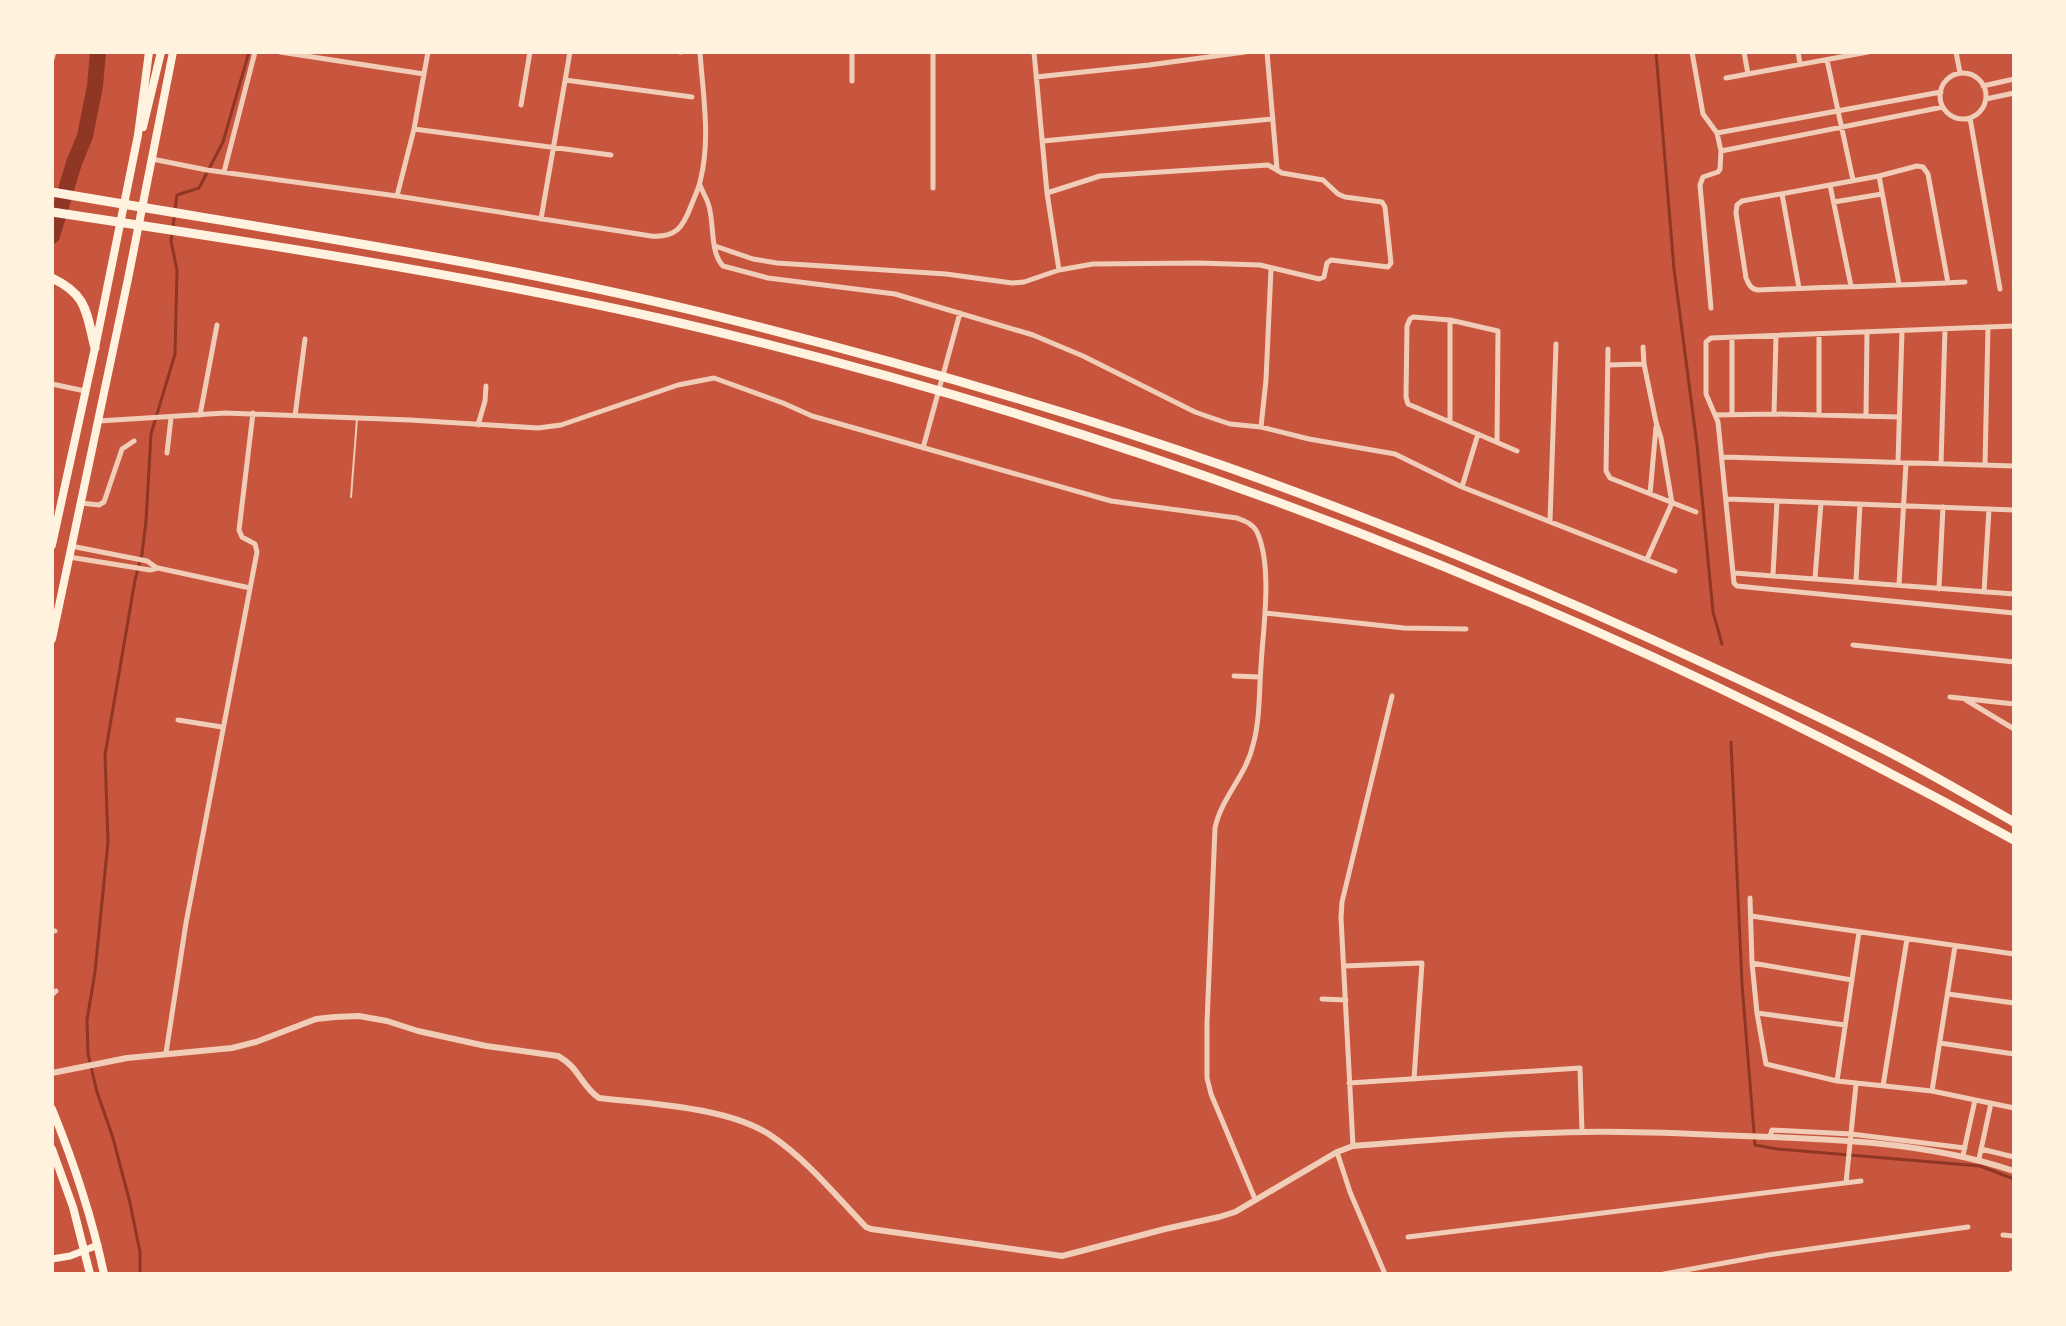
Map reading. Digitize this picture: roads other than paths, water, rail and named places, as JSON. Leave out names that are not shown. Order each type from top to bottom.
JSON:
[{"type":"highway","points":[[52,545],[138,135],[149,52]]},
{"type":"highway","points":[[138,135],[163,52]]},
{"type":"highway","points":[[163,52],[163,98]]},
{"type":"highway","points":[[52,639],[173,52]]},
{"type":"highway","points":[[52,192],[552,280],[723,318],[892,361],[1076,416],[1376,522],[1553,595],[1813,714],[1889,752],[2014,822]]},
{"type":"highway","points":[[52,212],[361,259],[670,321],[959,397],[1125,449],[1273,501],[1566,619],[1783,718],[2014,840]]},
{"type":"highway","points":[[52,278],[78,294],[95,348]]},
{"type":"highway","points":[[52,1109],[95,1231],[104,1274]]},
{"type":"highway","points":[[52,1149],[73,1207],[90,1274]]},
{"type":"main road","points":[[52,1259],[98,1245]]},
{"type":"street","points":[[52,59],[54,52]]},
{"type":"street","points":[[221,172],[255,52]]},
{"type":"street","points":[[280,52],[424,74]]},
{"type":"street","points":[[397,196],[414,129],[428,52]]},
{"type":"street","points":[[521,105],[530,52]]},
{"type":"street","points":[[541,219],[570,52]]},
{"type":"street","points":[[152,159],[207,170],[651,236],[671,235],[687,218],[700,185],[706,148],[700,52]]},
{"type":"street","points":[[852,52],[852,81]]},
{"type":"street","points":[[933,52],[933,188]]},
{"type":"street","points":[[1034,52],[1047,193],[1059,270]]},
{"type":"street","points":[[1036,77],[1245,52]]},
{"type":"street","points":[[1267,52],[1277,170]]},
{"type":"street","points":[[1692,52],[1703,114],[1717,133],[1721,151],[1720,169],[1703,177],[1700,185],[1711,308]]},
{"type":"street","points":[[1744,52],[1748,74]]},
{"type":"street","points":[[1798,52],[1800,64]]},
{"type":"street","points":[[1726,78],[1868,52]]},
{"type":"street","points":[[1956,52],[1960,73]]},
{"type":"street","points":[[1827,60],[1853,180]]},
{"type":"street","points":[[1960,73],[1977,78],[1986,99],[1980,111],[1964,119],[1952,116],[1943,107],[1941,92],[1945,82],[1960,73]]},
{"type":"street","points":[[1983,86],[2014,79]]},
{"type":"street","points":[[565,80],[692,97]]},
{"type":"street","points":[[1717,133],[1941,92]]},
{"type":"street","points":[[1986,99],[2014,93]]},
{"type":"street","points":[[1721,151],[1943,107]]},
{"type":"street","points":[[1970,118],[2000,289]]},
{"type":"street","points":[[1043,141],[1273,119]]},
{"type":"street","points":[[414,129],[611,155]]},
{"type":"street","points":[[715,246],[753,259],[777,263],[946,274],[1003,283],[1024,282],[1059,270],[1093,264],[1260,265],[1320,279],[1324,277],[1327,263],[1331,260],[1388,267],[1391,263],[1382,202],[1345,197],[1323,180],[1277,170],[1268,165],[1100,176],[1047,193]]},
{"type":"street","points":[[1948,283],[1926,169],[1923,167],[1742,201],[1737,205],[1746,278],[1754,290],[1899,284],[1948,283],[1965,282]]},
{"type":"street","points":[[1879,176],[1899,284]]},
{"type":"street","points":[[700,185],[709,205],[719,263],[734,269],[795,282],[895,294],[1033,335],[1083,356],[1195,412],[1230,424],[1261,427],[1395,454],[1462,487],[1675,571]]},
{"type":"street","points":[[1830,185],[1851,286]]},
{"type":"street","points":[[1782,194],[1799,288]]},
{"type":"street","points":[[1834,202],[1882,194]]},
{"type":"street","points":[[1261,427],[1271,269]]},
{"type":"street","points":[[923,448],[960,313]]},
{"type":"street","points":[[1497,442],[1497,330],[1450,320],[1413,317],[1408,321],[1406,401],[1410,406],[1517,451]]},
{"type":"street","points":[[1450,320],[1450,422]]},
{"type":"street","points":[[200,415],[217,325]]},
{"type":"street","points":[[2014,326],[1711,338],[1706,342],[1706,394],[1715,415],[1723,457],[1735,585],[1740,588],[2014,613]]},
{"type":"street","points":[[1985,465],[1988,327]]},
{"type":"street","points":[[1941,464],[1945,329]]},
{"type":"street","points":[[1898,462],[1902,331]]},
{"type":"street","points":[[1866,415],[1867,332]]},
{"type":"street","points":[[1819,334],[1819,415]]},
{"type":"street","points":[[1774,414],[1776,336]]},
{"type":"street","points":[[1732,338],[1732,414]]},
{"type":"street","points":[[295,416],[305,339]]},
{"type":"street","points":[[1550,521],[1556,344]]},
{"type":"street","points":[[1643,347],[1672,503],[1647,559]]},
{"type":"street","points":[[1608,349],[1607,473],[1610,478],[1696,512]]},
{"type":"street","points":[[1608,365],[1644,364]]},
{"type":"street","points":[[97,421],[253,413],[549,427],[678,385],[714,378],[812,416],[1111,501],[1237,518],[1250,523],[1256,531],[1265,570],[1265,613],[1254,743],[1241,775],[1220,809],[1215,828],[1207,1078],[1255,1199]]},
{"type":"street","points":[[52,384],[85,391]]},
{"type":"street","points":[[478,425],[486,386]]},
{"type":"street","points":[[166,1053],[184,935],[257,548],[242,537],[239,530],[253,413]]},
{"type":"street","points":[[1715,415],[1899,417]]},
{"type":"street","points":[[167,453],[171,418]]},
{"type":"street","points":[[1650,494],[1656,422]]},
{"type":"street","points":[[1462,487],[1478,434]]},
{"type":"street","points":[[80,502],[99,505],[104,502],[122,449],[134,441]]},
{"type":"street","points":[[1723,457],[2014,466]]},
{"type":"street","points":[[1899,586],[1906,463]]},
{"type":"street","points":[[1727,499],[2014,510]]},
{"type":"street","points":[[1773,575],[1777,501]]},
{"type":"street","points":[[1815,578],[1821,503]]},
{"type":"street","points":[[1856,581],[1860,504]]},
{"type":"street","points":[[1939,589],[1943,507]]},
{"type":"street","points":[[1984,592],[1989,509]]},
{"type":"street","points":[[71,546],[151,562],[158,568]]},
{"type":"street","points":[[69,557],[145,570],[158,568],[250,588]]},
{"type":"street","points":[[1734,573],[2014,594]]},
{"type":"street","points":[[1265,613],[1404,628],[1466,629]]},
{"type":"street","points":[[1853,645],[2014,662]]},
{"type":"street","points":[[1234,676],[1260,677]]},
{"type":"street","points":[[1353,1146],[1342,902],[1392,696]]},
{"type":"street","points":[[1950,697],[2014,704]]},
{"type":"street","points":[[1962,697],[2014,729]]},
{"type":"street","points":[[178,720],[222,727]]},
{"type":"street","points":[[1750,898],[1752,963],[1766,1064],[1837,1081],[1932,1091],[2014,1108]]},
{"type":"street","points":[[1751,916],[2014,954]]},
{"type":"street","points":[[1837,1081],[1859,932]]},
{"type":"street","points":[[1883,1086],[1907,939]]},
{"type":"street","points":[[1932,1091],[1955,946]]},
{"type":"street","points":[[1344,966],[1422,963],[1414,1079]]},
{"type":"street","points":[[1752,963],[1852,980]]},
{"type":"street","points":[[1948,994],[2014,1003]]},
{"type":"street","points":[[1322,999],[1346,1000]]},
{"type":"street","points":[[1757,1013],[1845,1025]]},
{"type":"street","points":[[52,1073],[166,1053],[232,1048],[316,1019],[359,1016],[387,1021],[486,1046],[558,1056],[577,1070],[590,1092],[599,1098],[705,1111],[755,1126],[801,1160],[871,1229],[1062,1256],[1219,1217],[1244,1207],[1337,1152],[1353,1146],[1582,1132],[1768,1136],[1964,1152],[2014,1171]]},
{"type":"street","points":[[1940,1043],[2014,1054]]},
{"type":"street","points":[[1349,1083],[1580,1068],[1582,1132]]},
{"type":"street","points":[[1846,1183],[1856,1084]]},
{"type":"street","points":[[1964,1152],[1975,1100]]},
{"type":"street","points":[[1979,1159],[1991,1103]]},
{"type":"street","points":[[1981,1149],[2014,1157]]},
{"type":"street","points":[[1337,1152],[1350,1192],[1385,1274]]},
{"type":"street","points":[[1408,1237],[1861,1181]]},
{"type":"street","points":[[1664,1274],[1768,1255],[1968,1227]]},
{"type":"street","points":[[2003,1235],[2014,1236]]},
{"type":"lane","points":[[351,497],[357,418]]},
{"type":"waterway","points":[[52,236],[85,136],[98,52]]},
{"type":"waterway","points":[[173,227],[177,195],[199,188],[223,142],[249,52]]},
{"type":"waterway","points":[[1656,52],[1674,269],[1697,445],[1713,612],[1722,644]]},
{"type":"waterway","points":[[140,1274],[140,1252],[130,1203],[88,1054],[87,1020],[108,842],[105,755],[142,554],[151,434],[175,354],[177,270],[172,234]]},
{"type":"waterway","points":[[1731,742],[1742,984],[1755,1145],[1980,1166],[2014,1179]]}]
